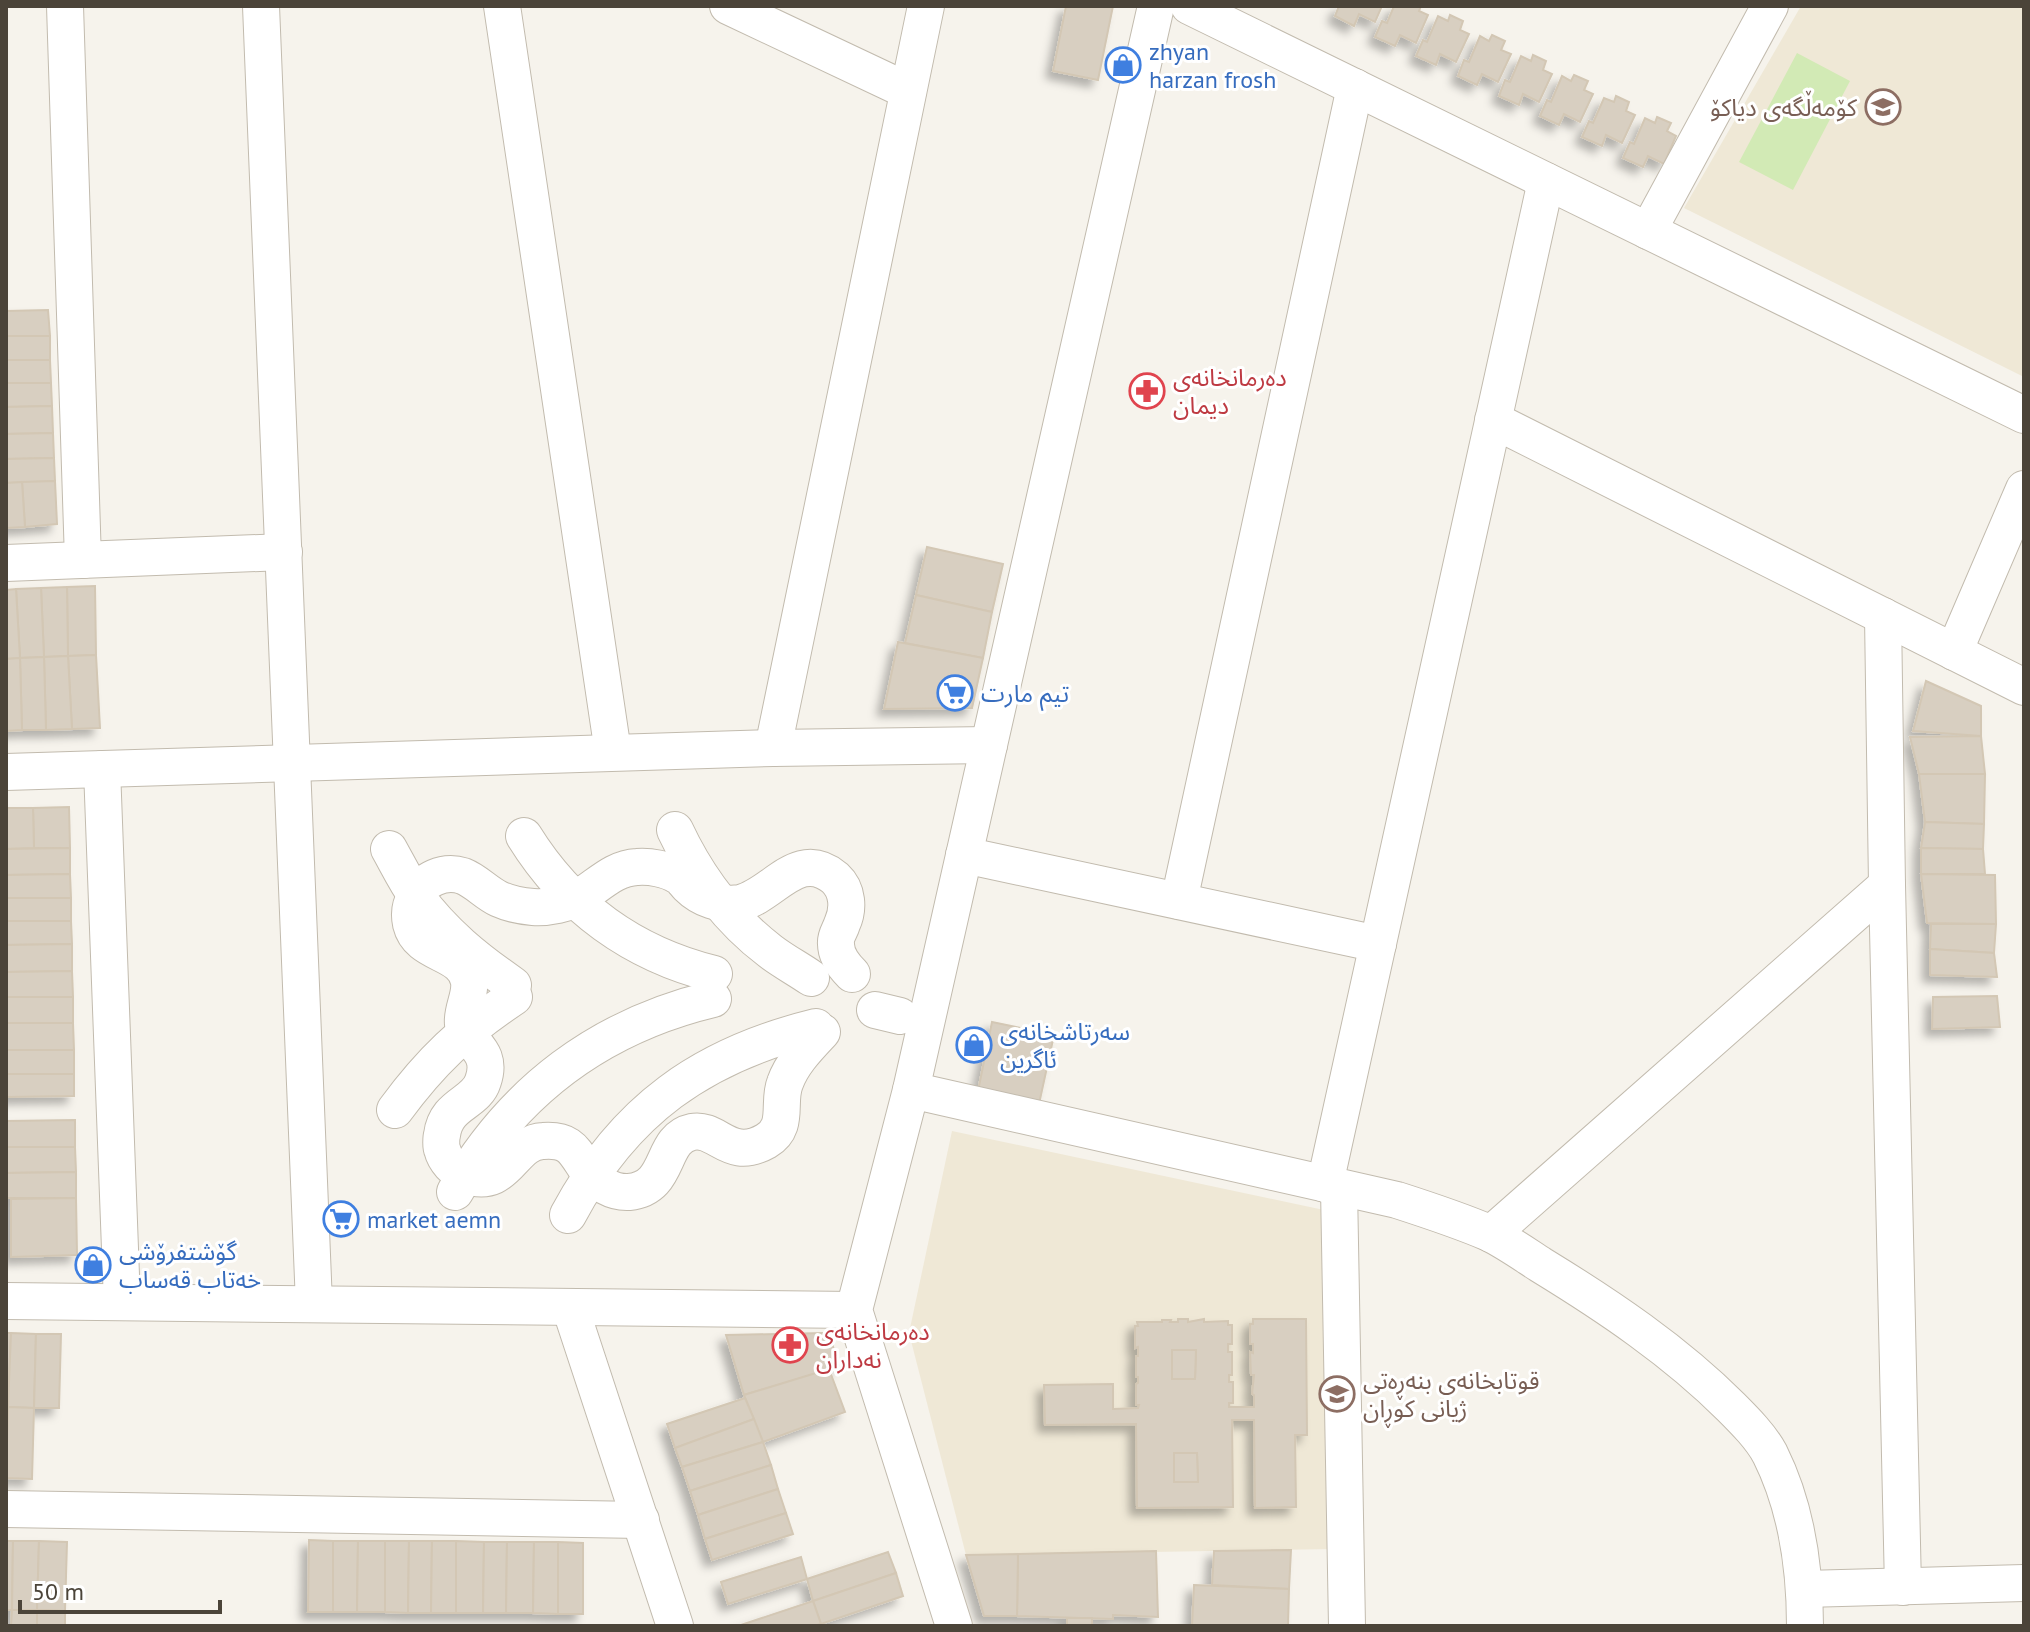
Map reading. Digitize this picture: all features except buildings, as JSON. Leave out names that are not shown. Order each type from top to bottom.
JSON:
[{"type":"street","points":[[65,6],[83,560]]},
{"type":"street","points":[[261,6],[314,1304]]},
{"type":"street","points":[[502,6],[613,752]]},
{"type":"street","points":[[728,6],[908,91]]},
{"type":"street","points":[[773,748],[926,6]]},
{"type":"street","points":[[954,1626],[854,1310],[911,1090],[1156,6]]},
{"type":"street","points":[[1189,6],[2024,415]]},
{"type":"street","points":[[1648,231],[1759,10]]},
{"type":"street","points":[[1179,901],[1355,87]]},
{"type":"street","points":[[1347,1626],[1332,1186],[1378,944],[1546,181]]},
{"type":"street","points":[[1493,420],[2024,687]]},
{"type":"street","points":[[1954,652],[2024,489]]},
{"type":"street","points":[[6,563],[284,552]]},
{"type":"street","points":[[1883,616],[1903,1587]]},
{"type":"street","points":[[6,772],[613,752],[989,745]]},
{"type":"street","points":[[102,769],[122,1302]]},
{"type":"street","points":[[675,830],[686,854],[732,917],[770,952],[811,978]]},
{"type":"street","points":[[459,1186],[504,1122],[527,1098],[579,1055],[613,1034],[674,1009],[713,986],[689,968],[628,940],[575,900],[550,874],[524,836]]},
{"type":"street","points":[[389,849],[415,895],[434,919],[513,991],[434,1061],[395,1110]]},
{"type":"street","points":[[964,855],[1378,944]]},
{"type":"street","points":[[459,1186],[459,1173],[450,1165],[442,1150],[441,1138],[444,1124],[453,1110],[481,1089],[485,1064],[463,1021],[469,982],[463,970],[455,960],[422,943],[410,920],[415,895],[436,876],[463,876],[497,898],[538,908],[575,900],[613,874],[633,867],[652,867],[679,877],[702,897],[720,903],[754,899],[791,872],[812,869],[825,872],[836,879],[845,896],[847,907],[835,945],[843,965],[852,974]]},
{"type":"street","points":[[1491,1234],[1887,885]]},
{"type":"street","points":[[459,1186],[475,1178],[501,1172],[527,1145],[538,1141],[566,1144],[575,1151],[592,1176],[611,1190],[624,1193],[639,1191],[657,1178],[670,1149],[694,1131],[738,1148],[764,1142],[774,1134],[780,1122],[782,1093],[790,1072],[819,1029],[764,1041],[728,1057],[660,1100],[632,1124],[609,1151],[592,1176],[568,1215]]},
{"type":"street","points":[[911,1090],[1397,1200],[1491,1234],[1565,1279],[1659,1344],[1713,1388],[1769,1451],[1798,1533],[1805,1589],[1805,1626]]},
{"type":"street","points":[[6,1301],[854,1310]]},
{"type":"street","points":[[570,1307],[675,1626]]},
{"type":"street","points":[[6,1509],[641,1520]]},
{"type":"street","points":[[1805,1589],[2024,1583]]},
{"type":"shaded area","name":"کۆمەڵگەی دیاکۆ","points":[[1801,6],[2024,6],[2024,377],[1684,208]]},
{"type":"shaded area","points":[[952,1131],[1324,1210],[1336,1549],[966,1555],[909,1333]]},
{"type":"green space","points":[[1797,53],[1850,81],[1793,190],[1739,162]]},
{"type":"place","name":"zhyan harzan frosh","points":[[1123,65]]},
{"type":"place","name":"کۆمەڵگەی دیاکۆ","points":[[1883,107]]},
{"type":"place","name":"دەرمانخانەی دیمان","points":[[1147,391]]},
{"type":"place","name":"تیم مارت","points":[[955,693]]},
{"type":"place","name":"سەرتاشخانەی ئاگرین","points":[[974,1045]]},
{"type":"place","name":"market aemn","points":[[341,1219]]},
{"type":"place","name":"گۆشتفرۆشی خەتاب قەساب","points":[[93,1265]]},
{"type":"place","name":"دەرمانخانەی نەداران","points":[[790,1345]]},
{"type":"place","name":"قوتابخانەی بنەڕەتی ژیانی کوڕان","points":[[1337,1394]]}]
